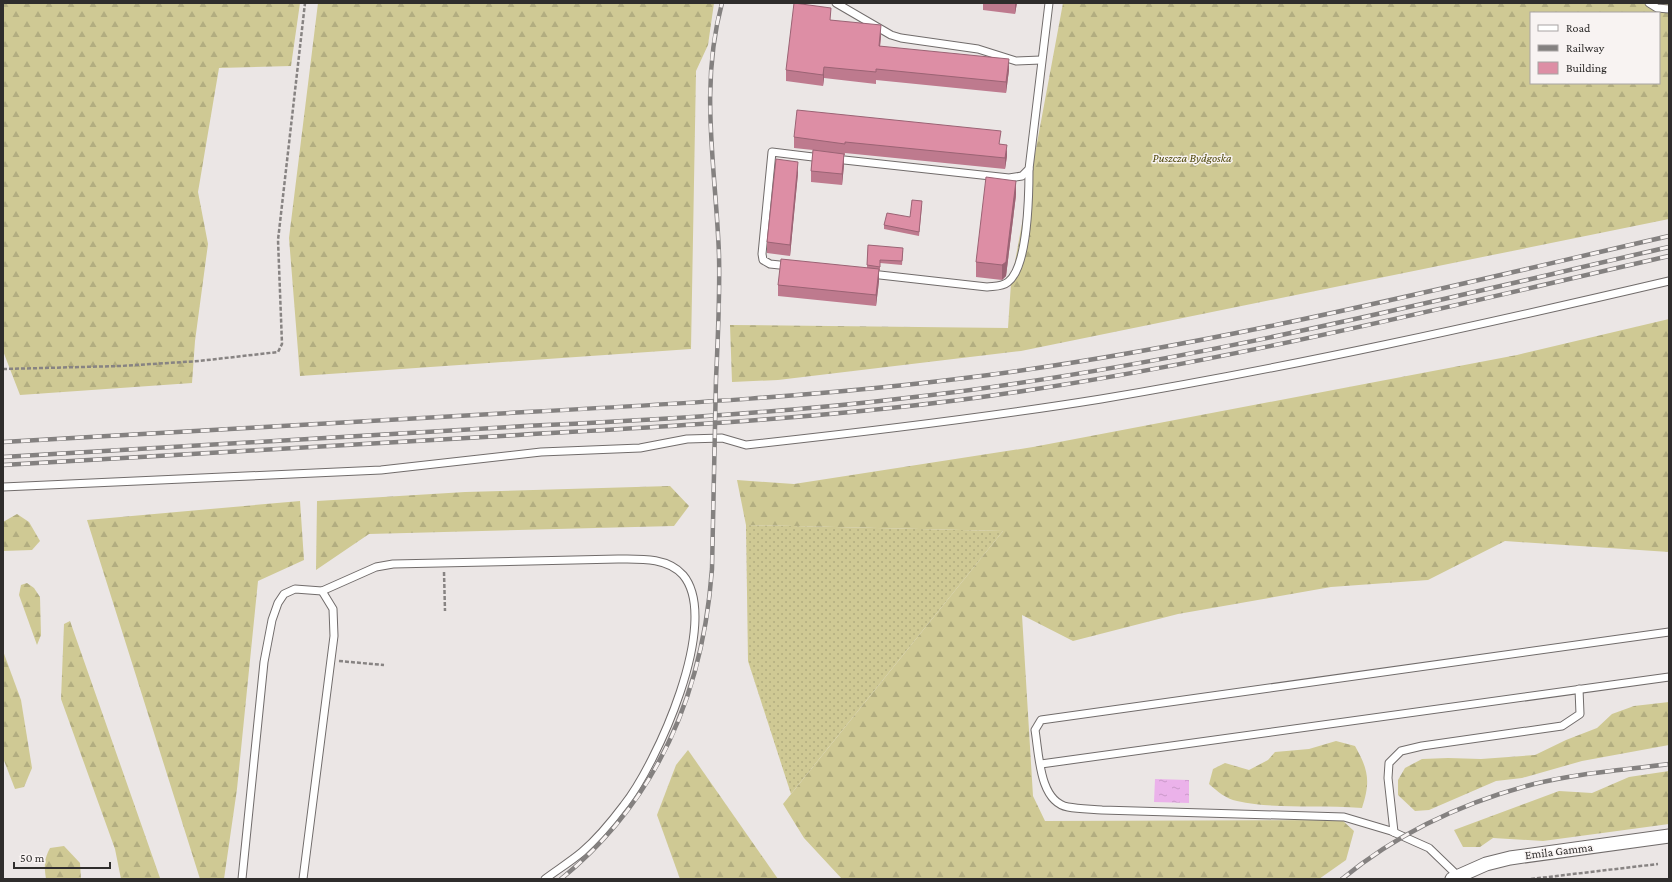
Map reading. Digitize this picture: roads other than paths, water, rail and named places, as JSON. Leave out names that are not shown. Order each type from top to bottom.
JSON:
[{"type":"street","name":"Emila Gamma","points":[[1455,877],[1486,864],[1510,858],[1669,836]]},
{"type":"lane","points":[[836,3],[891,35],[901,38],[978,49],[1016,61],[1041,60]]},
{"type":"lane","points":[[863,273],[987,287],[1000,286],[1008,282],[1017,271],[1029,207],[1029,169],[1049,3]]},
{"type":"lane","points":[[1649,3],[1658,8],[1669,9]]},
{"type":"lane","points":[[801,267],[770,264],[763,260],[762,254],[772,152],[1009,178],[1022,176],[1029,169]]},
{"type":"lane","points":[[3,487],[381,470],[541,452],[640,448],[687,439],[722,438],[746,445],[921,426],[1102,399],[1266,368],[1474,326],[1669,281]]},
{"type":"lane","points":[[242,879],[264,662],[272,620],[278,603],[284,594],[295,589],[322,591],[376,567],[393,564],[651,559],[673,567],[683,576],[691,592],[696,610],[694,635],[683,687],[659,748],[625,805],[582,852],[545,879]]},
{"type":"lane","points":[[303,879],[334,636],[332,609],[322,591]]},
{"type":"lane","points":[[1455,877],[1429,848],[1394,832],[1344,817],[1102,810],[1067,807],[1052,798],[1045,785],[1035,730],[1041,720],[1669,632]]},
{"type":"lane","points":[[1041,764],[1669,677]]},
{"type":"lane","points":[[1394,832],[1388,778],[1389,763],[1401,751],[1422,746],[1562,726],[1580,714],[1579,689]]},
{"type":"water","points":[[1155,779],[1189,780],[1189,803],[1154,802]]},
{"type":"railway","points":[[561,879],[595,848],[625,814],[649,778],[670,740],[686,700],[698,658],[707,614],[712,569],[719,286],[719,255],[710,97],[711,66],[715,35],[722,3]]},
{"type":"railway","points":[[3,442],[694,402],[917,384],[1061,365],[1236,333],[1409,296],[1669,236]]},
{"type":"railway","points":[[3,457],[708,416],[856,404],[1002,386],[1194,353],[1384,313],[1669,247]]},
{"type":"railway","points":[[3,465],[692,425],[866,411],[982,397],[1069,384],[1241,352],[1413,315],[1669,256]]},
{"type":"railway","points":[[1342,879],[1363,862],[1409,833],[1482,800],[1508,791],[1551,780],[1584,774],[1669,764]]},
{"type":"park label","name":"Puszcza Bydgoska","points":[[1192,158]]}]
